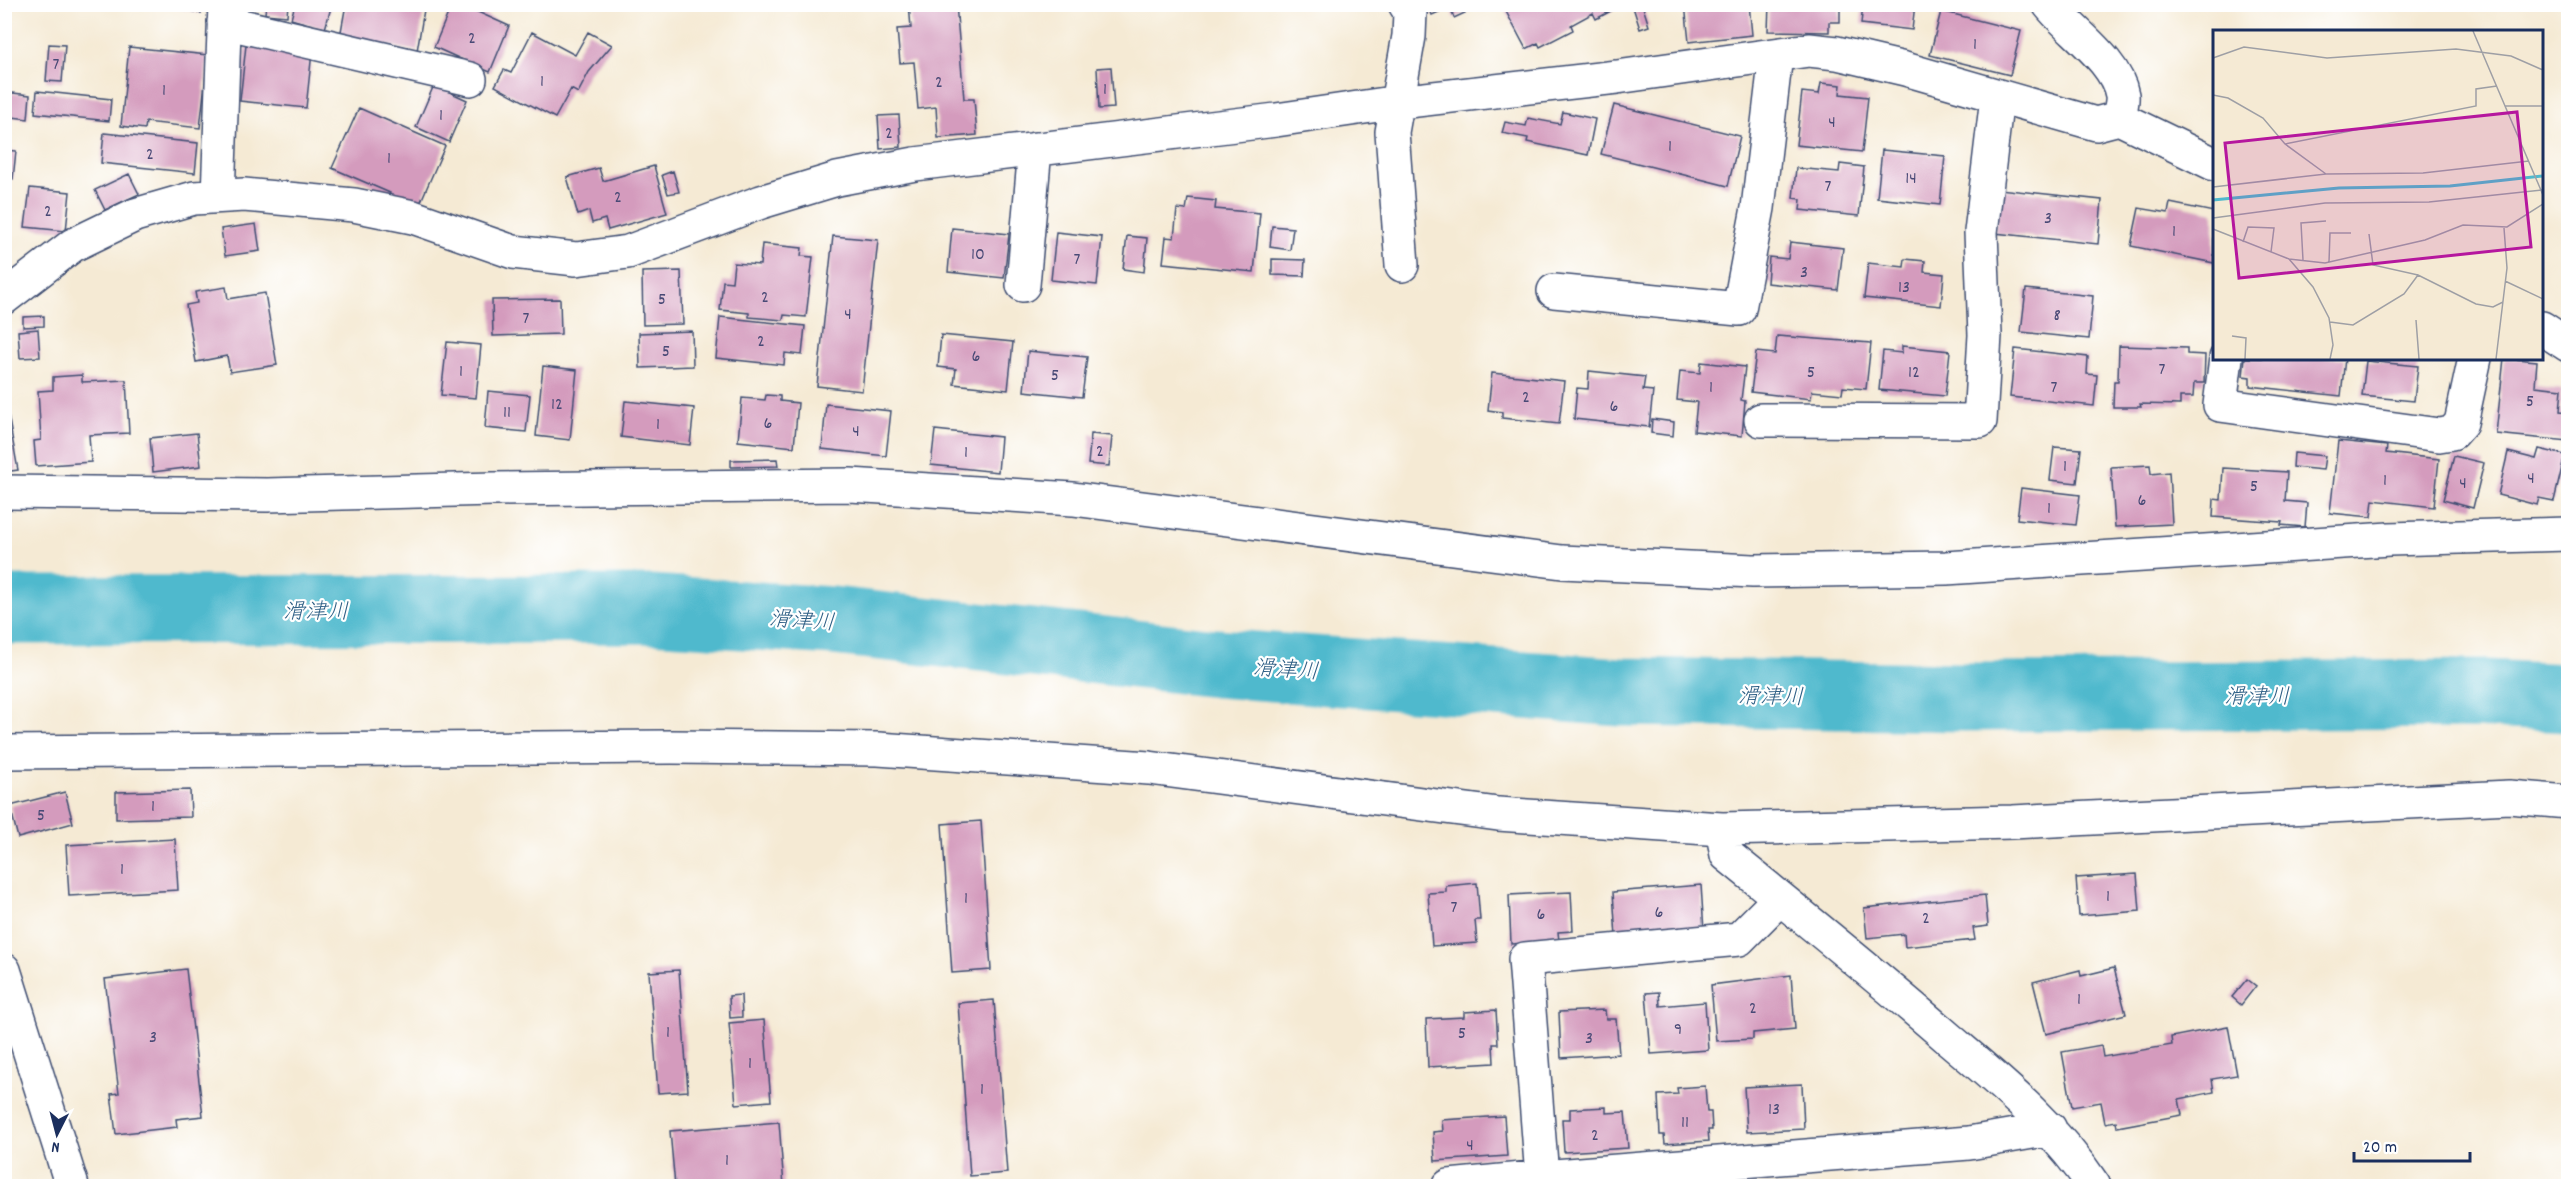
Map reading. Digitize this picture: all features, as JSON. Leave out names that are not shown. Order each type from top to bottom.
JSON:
[{"type":"street","points":[[1402,265],[1392,132],[1409,36],[1410,12],[1405,4]]},
{"type":"street","points":[[2049,4],[2061,19],[2097,52],[2119,84],[2122,98],[2119,118]]},
{"type":"street","points":[[218,196],[224,13],[470,79]]},
{"type":"street","points":[[4,298],[73,245],[135,215],[172,202],[218,196],[284,197],[354,205],[412,217],[513,252],[576,259],[628,252],[761,202],[837,179],[915,164],[1276,120],[1399,102],[1617,77],[1809,50],[1837,53],[1905,69],[2096,124],[2119,118],[2213,165]]},
{"type":"street","points":[[1554,291],[1739,309],[1758,208],[1776,55]]},
{"type":"street","points":[[1761,420],[1980,421],[1986,335],[1981,232],[1997,97]]},
{"type":"street","points":[[1023,285],[1035,148]]},
{"type":"street","points":[[2543,329],[2568,345]]},
{"type":"street","points":[[2226,360],[2220,405],[2439,435],[2452,433],[2461,423],[2475,360]]},
{"type":"street","points":[[4,492],[267,495],[493,489],[850,485],[1073,499],[1562,562],[1753,571],[1946,568],[2389,539],[2568,534]]},
{"type":"street","points":[[4,752],[671,747],[878,749],[1149,768],[1498,814],[1722,829],[2013,822],[2509,797],[2568,802]]},
{"type":"street","points":[[1722,829],[1727,855],[1921,1014],[2050,1129],[2073,1154],[2094,1186]]},
{"type":"street","points":[[1542,1177],[1525,958],[1739,939],[1780,898]]},
{"type":"street","points":[[4,970],[72,1186]]},
{"type":"street","points":[[1449,1186],[1969,1143],[2050,1129]]},
{"type":"building","points":[[156,4],[202,4],[201,13]]},
{"type":"building","points":[[266,4],[288,4],[287,16],[265,14]]},
{"type":"building","points":[[295,4],[332,4],[325,29],[291,19]]},
{"type":"building","points":[[346,4],[425,4],[417,51],[340,37]]},
{"type":"building","points":[[452,4],[460,4],[509,26],[490,72],[434,47]]},
{"type":"building","points":[[909,4],[956,4],[964,99],[974,99],[977,135],[938,138],[936,107],[918,109],[914,62],[900,63],[897,29],[911,28]]},
{"type":"building","points":[[1427,4],[1484,4],[1454,18],[1450,7],[1432,15]]},
{"type":"building","points":[[1502,4],[1624,4],[1596,19],[1593,13],[1571,25],[1573,30],[1540,47],[1538,43],[1526,49]]},
{"type":"building","points":[[1642,4],[1649,26],[1640,29],[1633,7]]},
{"type":"building","points":[[1685,4],[1749,4],[1752,35],[1689,42]]},
{"type":"building","points":[[1769,4],[1840,4],[1840,22],[1829,22],[1829,32],[1768,31]]},
{"type":"building","points":[[1863,4],[1915,4],[1912,30],[1861,24]]},
{"type":"building","points":[[1941,11],[2021,31],[2010,75],[1930,55]]},
{"type":"building","points":[[532,32],[575,55],[588,32],[612,45],[589,72],[578,93],[571,89],[555,118],[495,86],[504,70],[511,73]]},
{"type":"building","points":[[49,44],[65,45],[62,82],[46,81]]},
{"type":"building","points":[[246,45],[312,52],[306,108],[240,101]]},
{"type":"building","points":[[129,47],[208,55],[200,128],[146,122],[145,129],[121,126]]},
{"type":"building","points":[[1111,67],[1114,108],[1099,109],[1097,68]]},
{"type":"building","points":[[1821,83],[1841,85],[1840,94],[1868,97],[1862,152],[1796,145],[1802,92],[1819,94]]},
{"type":"building","points":[[434,85],[467,100],[449,142],[416,127]]},
{"type":"building","points":[[37,91],[111,99],[109,121],[35,113]]},
{"type":"building","points":[[4,92],[30,95],[28,119],[4,116]]},
{"type":"building","points":[[1614,105],[1740,136],[1728,186],[1601,154]]},
{"type":"building","points":[[359,108],[445,146],[418,208],[332,168]]},
{"type":"building","points":[[1563,112],[1595,119],[1588,155],[1527,142],[1528,138],[1502,133],[1505,122],[1526,126],[1528,118],[1560,124]]},
{"type":"building","points":[[899,115],[901,147],[880,149],[878,116]]},
{"type":"building","points":[[104,133],[198,143],[195,173],[101,163]]},
{"type":"building","points":[[4,150],[16,151],[13,179],[4,178]]},
{"type":"building","points":[[1882,150],[1945,156],[1940,205],[1877,198]]},
{"type":"building","points":[[1840,164],[1864,167],[1859,216],[1800,210],[1801,199],[1793,198],[1796,168],[1839,172]]},
{"type":"building","points":[[654,166],[667,213],[608,230],[605,219],[592,223],[589,211],[578,215],[567,177],[599,168],[603,181]]},
{"type":"building","points":[[673,171],[679,192],[668,194],[662,175]]},
{"type":"building","points":[[129,174],[139,194],[105,210],[95,190]]},
{"type":"building","points":[[30,188],[70,192],[66,231],[25,227]]},
{"type":"building","points":[[1999,189],[2102,200],[2098,244],[1995,233]]},
{"type":"building","points":[[1188,198],[1216,201],[1215,209],[1260,213],[1254,272],[1163,263],[1166,237],[1174,238],[1177,209],[1186,210]]},
{"type":"building","points":[[2170,203],[2213,212],[2213,263],[2131,246],[2139,208],[2168,213]]},
{"type":"building","points":[[256,224],[260,251],[225,256],[221,229]]},
{"type":"building","points":[[1272,226],[1293,228],[1290,250],[1270,247]]},
{"type":"building","points":[[952,228],[1009,234],[1004,278],[948,272]]},
{"type":"building","points":[[1056,232],[1102,237],[1097,285],[1051,280]]},
{"type":"building","points":[[833,236],[878,240],[862,391],[817,386]]},
{"type":"building","points":[[1127,236],[1147,238],[1144,272],[1123,269]]},
{"type":"building","points":[[1790,242],[1843,248],[1838,290],[1767,283],[1769,257],[1788,259]]},
{"type":"building","points":[[762,244],[802,248],[801,256],[813,257],[806,317],[784,315],[783,320],[749,317],[749,313],[720,310],[723,281],[732,282],[734,263],[760,265]]},
{"type":"building","points":[[1272,259],[1305,260],[1304,276],[1272,275]]},
{"type":"building","points":[[1905,259],[1925,261],[1924,272],[1944,274],[1941,306],[1864,298],[1868,263],[1904,267]]},
{"type":"building","points":[[681,271],[683,324],[643,325],[642,272]]},
{"type":"building","points":[[226,287],[228,299],[265,293],[277,365],[230,372],[227,356],[196,362],[186,305],[197,303],[195,292]]},
{"type":"building","points":[[2026,289],[2093,296],[2089,339],[2021,332]]},
{"type":"building","points":[[560,299],[561,334],[493,336],[492,300]]},
{"type":"building","points":[[44,316],[44,326],[23,327],[23,317]]},
{"type":"building","points":[[720,317],[805,326],[802,355],[785,353],[784,365],[716,358]]},
{"type":"building","points":[[38,329],[40,357],[20,358],[18,331]]},
{"type":"building","points":[[692,331],[693,366],[640,368],[639,333]]},
{"type":"building","points":[[941,335],[1013,342],[1008,390],[954,384],[956,369],[938,367]]},
{"type":"building","points":[[1777,336],[1871,343],[1866,389],[1843,387],[1842,394],[1812,391],[1811,399],[1751,392],[1756,352],[1775,354]]},
{"type":"building","points":[[447,342],[481,345],[476,398],[441,395]]},
{"type":"building","points":[[1902,346],[1950,351],[1945,396],[1879,390],[1883,351],[1902,353]]},
{"type":"building","points":[[2119,346],[2187,348],[2187,354],[2205,355],[2204,383],[2194,383],[2193,397],[2180,397],[2180,405],[2140,404],[2141,407],[2113,407],[2114,381],[2118,381]]},
{"type":"building","points":[[2015,349],[2088,357],[2087,374],[2097,375],[2094,406],[2010,397]]},
{"type":"building","points":[[1028,351],[1087,357],[1082,397],[1024,391]]},
{"type":"building","points":[[2245,360],[2345,360],[2341,396],[2250,386],[2250,377],[2243,376]]},
{"type":"building","points":[[2504,360],[2537,361],[2535,386],[2562,389],[2560,411],[2568,412],[2568,441],[2496,434]]},
{"type":"building","points":[[2366,361],[2418,366],[2414,401],[2362,396]]},
{"type":"building","points":[[1701,362],[1745,367],[1741,400],[1745,401],[1742,436],[1694,431],[1697,402],[1677,400],[1680,371],[1700,373]]},
{"type":"building","points":[[543,366],[577,370],[570,440],[536,436]]},
{"type":"building","points":[[1589,371],[1645,377],[1643,390],[1653,391],[1649,427],[1574,419],[1577,388],[1588,389]]},
{"type":"building","points":[[1492,373],[1564,381],[1559,424],[1502,418],[1502,412],[1488,410]]},
{"type":"building","points":[[82,375],[82,382],[126,380],[129,433],[89,435],[91,462],[36,466],[34,441],[41,440],[38,391],[53,390],[53,377]]},
{"type":"building","points":[[488,391],[530,395],[526,432],[485,428]]},
{"type":"building","points":[[4,392],[18,470],[4,472]]},
{"type":"building","points":[[766,395],[780,396],[780,401],[798,403],[794,447],[738,441],[742,398],[765,400]]},
{"type":"building","points":[[625,401],[694,408],[690,445],[621,437]]},
{"type":"building","points":[[826,404],[891,411],[886,456],[822,449]]},
{"type":"building","points":[[1652,419],[1674,422],[1673,436],[1651,433]]},
{"type":"building","points":[[935,430],[1001,437],[998,472],[931,465]]},
{"type":"building","points":[[197,433],[201,466],[153,472],[150,438]]},
{"type":"building","points":[[1091,434],[1112,436],[1109,466],[1088,464]]},
{"type":"building","points":[[2338,441],[2387,446],[2386,453],[2439,459],[2434,507],[2373,500],[2371,517],[2330,513]]},
{"type":"building","points":[[2054,447],[2081,449],[2077,483],[2050,480]]},
{"type":"building","points":[[2539,449],[2565,455],[2554,501],[2539,498],[2537,505],[2498,495],[2508,452],[2536,459]]},
{"type":"building","points":[[2294,453],[2325,456],[2323,470],[2293,467]]},
{"type":"building","points":[[2454,456],[2484,463],[2473,508],[2443,500]]},
{"type":"building","points":[[777,459],[778,466],[731,467],[731,460]]},
{"type":"building","points":[[2150,465],[2151,474],[2169,472],[2172,524],[2115,527],[2111,467]]},
{"type":"building","points":[[2223,468],[2287,472],[2285,501],[2307,503],[2305,527],[2281,525],[2282,522],[2213,517],[2214,499],[2221,500]]},
{"type":"building","points":[[2021,488],[2080,495],[2076,525],[2017,519]]},
{"type":"building","points":[[190,790],[191,817],[116,819],[116,792]]},
{"type":"building","points":[[65,792],[73,823],[18,838],[10,806]]},
{"type":"building","points":[[981,821],[991,970],[952,973],[942,824]]},
{"type":"building","points":[[175,839],[178,890],[69,896],[66,845]]},
{"type":"building","points":[[2137,874],[2140,911],[2079,916],[2076,878]]},
{"type":"building","points":[[1477,883],[1480,920],[1475,920],[1477,943],[1432,946],[1428,893],[1446,892],[1446,886]]},
{"type":"building","points":[[1701,885],[1704,931],[1616,937],[1613,892]]},
{"type":"building","points":[[1571,892],[1573,931],[1558,932],[1559,941],[1511,944],[1509,895]]},
{"type":"building","points":[[1985,895],[1988,926],[1973,928],[1975,940],[1905,947],[1904,934],[1867,938],[1864,908]]},
{"type":"building","points":[[2114,968],[2126,1014],[2046,1034],[2033,982],[2080,970],[2081,976]]},
{"type":"building","points":[[186,969],[203,1116],[176,1119],[177,1127],[116,1134],[111,1094],[119,1093],[105,979]]},
{"type":"building","points":[[679,970],[688,1091],[658,1093],[649,972]]},
{"type":"building","points":[[1791,975],[1795,1029],[1753,1033],[1753,1039],[1716,1041],[1711,985]]},
{"type":"building","points":[[2247,979],[2256,986],[2241,1005],[2232,997]]},
{"type":"building","points":[[1659,992],[1660,1006],[1705,1002],[1708,1050],[1651,1054],[1646,993]]},
{"type":"building","points":[[741,995],[742,1017],[730,1018],[729,996]]},
{"type":"building","points":[[994,1000],[1007,1173],[970,1176],[958,1003]]},
{"type":"building","points":[[1496,1010],[1498,1044],[1493,1044],[1494,1063],[1428,1067],[1426,1019],[1464,1017],[1464,1012]]},
{"type":"building","points":[[1605,1010],[1606,1019],[1616,1019],[1619,1054],[1561,1058],[1559,1012]]},
{"type":"building","points":[[764,1020],[771,1101],[736,1104],[729,1023]]},
{"type":"building","points":[[2228,1026],[2237,1075],[2212,1079],[2214,1092],[2179,1099],[2182,1115],[2117,1127],[2116,1121],[2105,1123],[2101,1102],[2072,1107],[2062,1052],[2101,1045],[2103,1057],[2172,1045],[2171,1037]]},
{"type":"building","points":[[1802,1084],[1804,1129],[1747,1132],[1744,1087]]},
{"type":"building","points":[[1705,1086],[1707,1112],[1711,1112],[1712,1130],[1708,1130],[1709,1141],[1665,1144],[1664,1135],[1660,1135],[1658,1095],[1678,1094],[1677,1088]]},
{"type":"building","points":[[1606,1107],[1606,1113],[1625,1112],[1628,1148],[1564,1152],[1562,1119],[1570,1119],[1570,1109]]},
{"type":"building","points":[[1504,1116],[1507,1156],[1435,1161],[1433,1132],[1443,1131],[1442,1120]]},
{"type":"building","points":[[779,1122],[784,1186],[675,1186],[670,1131]]},
{"type":"waterway","name":"滑津川","points":[[4,610],[651,609],[833,621],[1216,663],[1621,692],[1963,697],[2487,694],[2568,698]]}]
